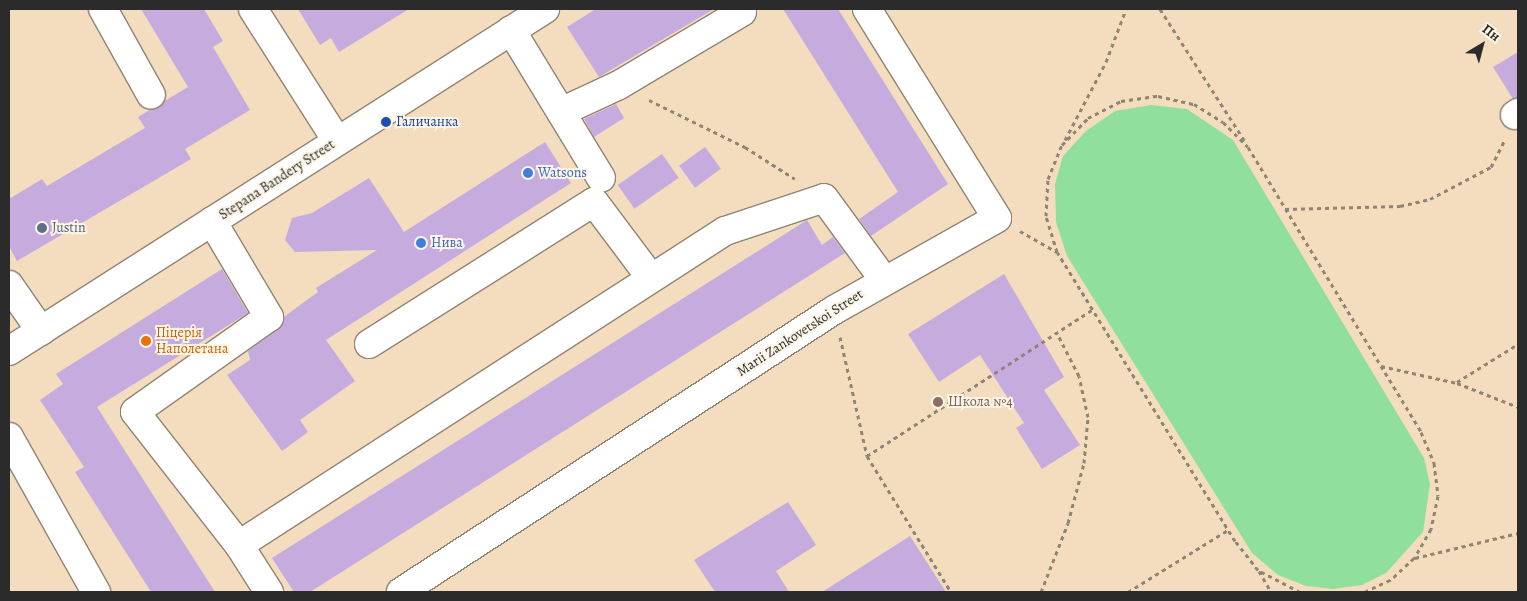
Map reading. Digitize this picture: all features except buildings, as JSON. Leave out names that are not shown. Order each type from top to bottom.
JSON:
[{"type":"street","points":[[103,9],[152,95]]},
{"type":"street","points":[[253,9],[337,141]]},
{"type":"street","name":"Stepana Bandery Street","points":[[9,351],[545,9]]},
{"type":"street","points":[[867,9],[997,218]]},
{"type":"street","points":[[561,112],[619,85],[742,12]]},
{"type":"street","points":[[511,30],[601,178]]},
{"type":"street","points":[[239,545],[725,231],[824,198],[884,280]]},
{"type":"street","points":[[369,344],[594,202],[651,278]]},
{"type":"street","name":"Marii Zankovetskoi Street","points":[[401,592],[834,310],[884,280],[997,218]]},
{"type":"street","points":[[212,221],[269,318],[135,412],[239,545],[270,592]]},
{"type":"street","points":[[9,285],[41,331]]},
{"type":"street","points":[[9,437],[96,592]]},
{"type":"path","points":[[1126,9],[1106,62],[1062,145],[1048,179],[1046,216],[1057,252],[1228,530],[1258,570],[1271,592]]},
{"type":"path","points":[[1160,9],[1248,147],[1380,366],[1434,463],[1438,496],[1431,529],[1414,558],[1390,580],[1364,592]]},
{"type":"path","points":[[619,85],[745,147],[824,198]]},
{"type":"path","points":[[1062,145],[1088,118],[1121,101],[1158,96],[1194,104],[1223,122],[1248,147]]},
{"type":"path","points":[[1285,209],[1400,206],[1430,199],[1491,167],[1504,147],[1507,127],[1517,114]]},
{"type":"path","points":[[997,218],[1057,252]]},
{"type":"path","points":[[834,310],[867,456],[951,592]]},
{"type":"path","points":[[867,456],[1092,310]]},
{"type":"path","points":[[1041,592],[1080,480],[1088,417],[1078,376],[1057,332]]},
{"type":"path","points":[[1456,383],[1518,344]]},
{"type":"path","points":[[1380,366],[1456,383],[1518,407]]},
{"type":"path","points":[[1128,592],[1228,530]]},
{"type":"path","points":[[1414,558],[1518,533]]},
{"type":"path","points":[[1258,570],[1300,592]]},
{"type":"green space","points":[[1151,105],[1187,109],[1233,140],[1424,458],[1430,484],[1423,532],[1386,573],[1362,585],[1333,589],[1306,586],[1278,575],[1252,553],[1067,256],[1056,222],[1055,184],[1063,156],[1086,131],[1115,111]]},
{"type":"place","name":"Галичанка","points":[[386,122]]},
{"type":"place","name":"Watsons","points":[[528,173]]},
{"type":"place","name":"Justin","points":[[42,228]]},
{"type":"place","name":"Нива","points":[[421,243]]},
{"type":"place","name":"Піцерія Наполетана","points":[[146,341]]},
{"type":"place","name":"Школа №4","points":[[938,402]]}]
